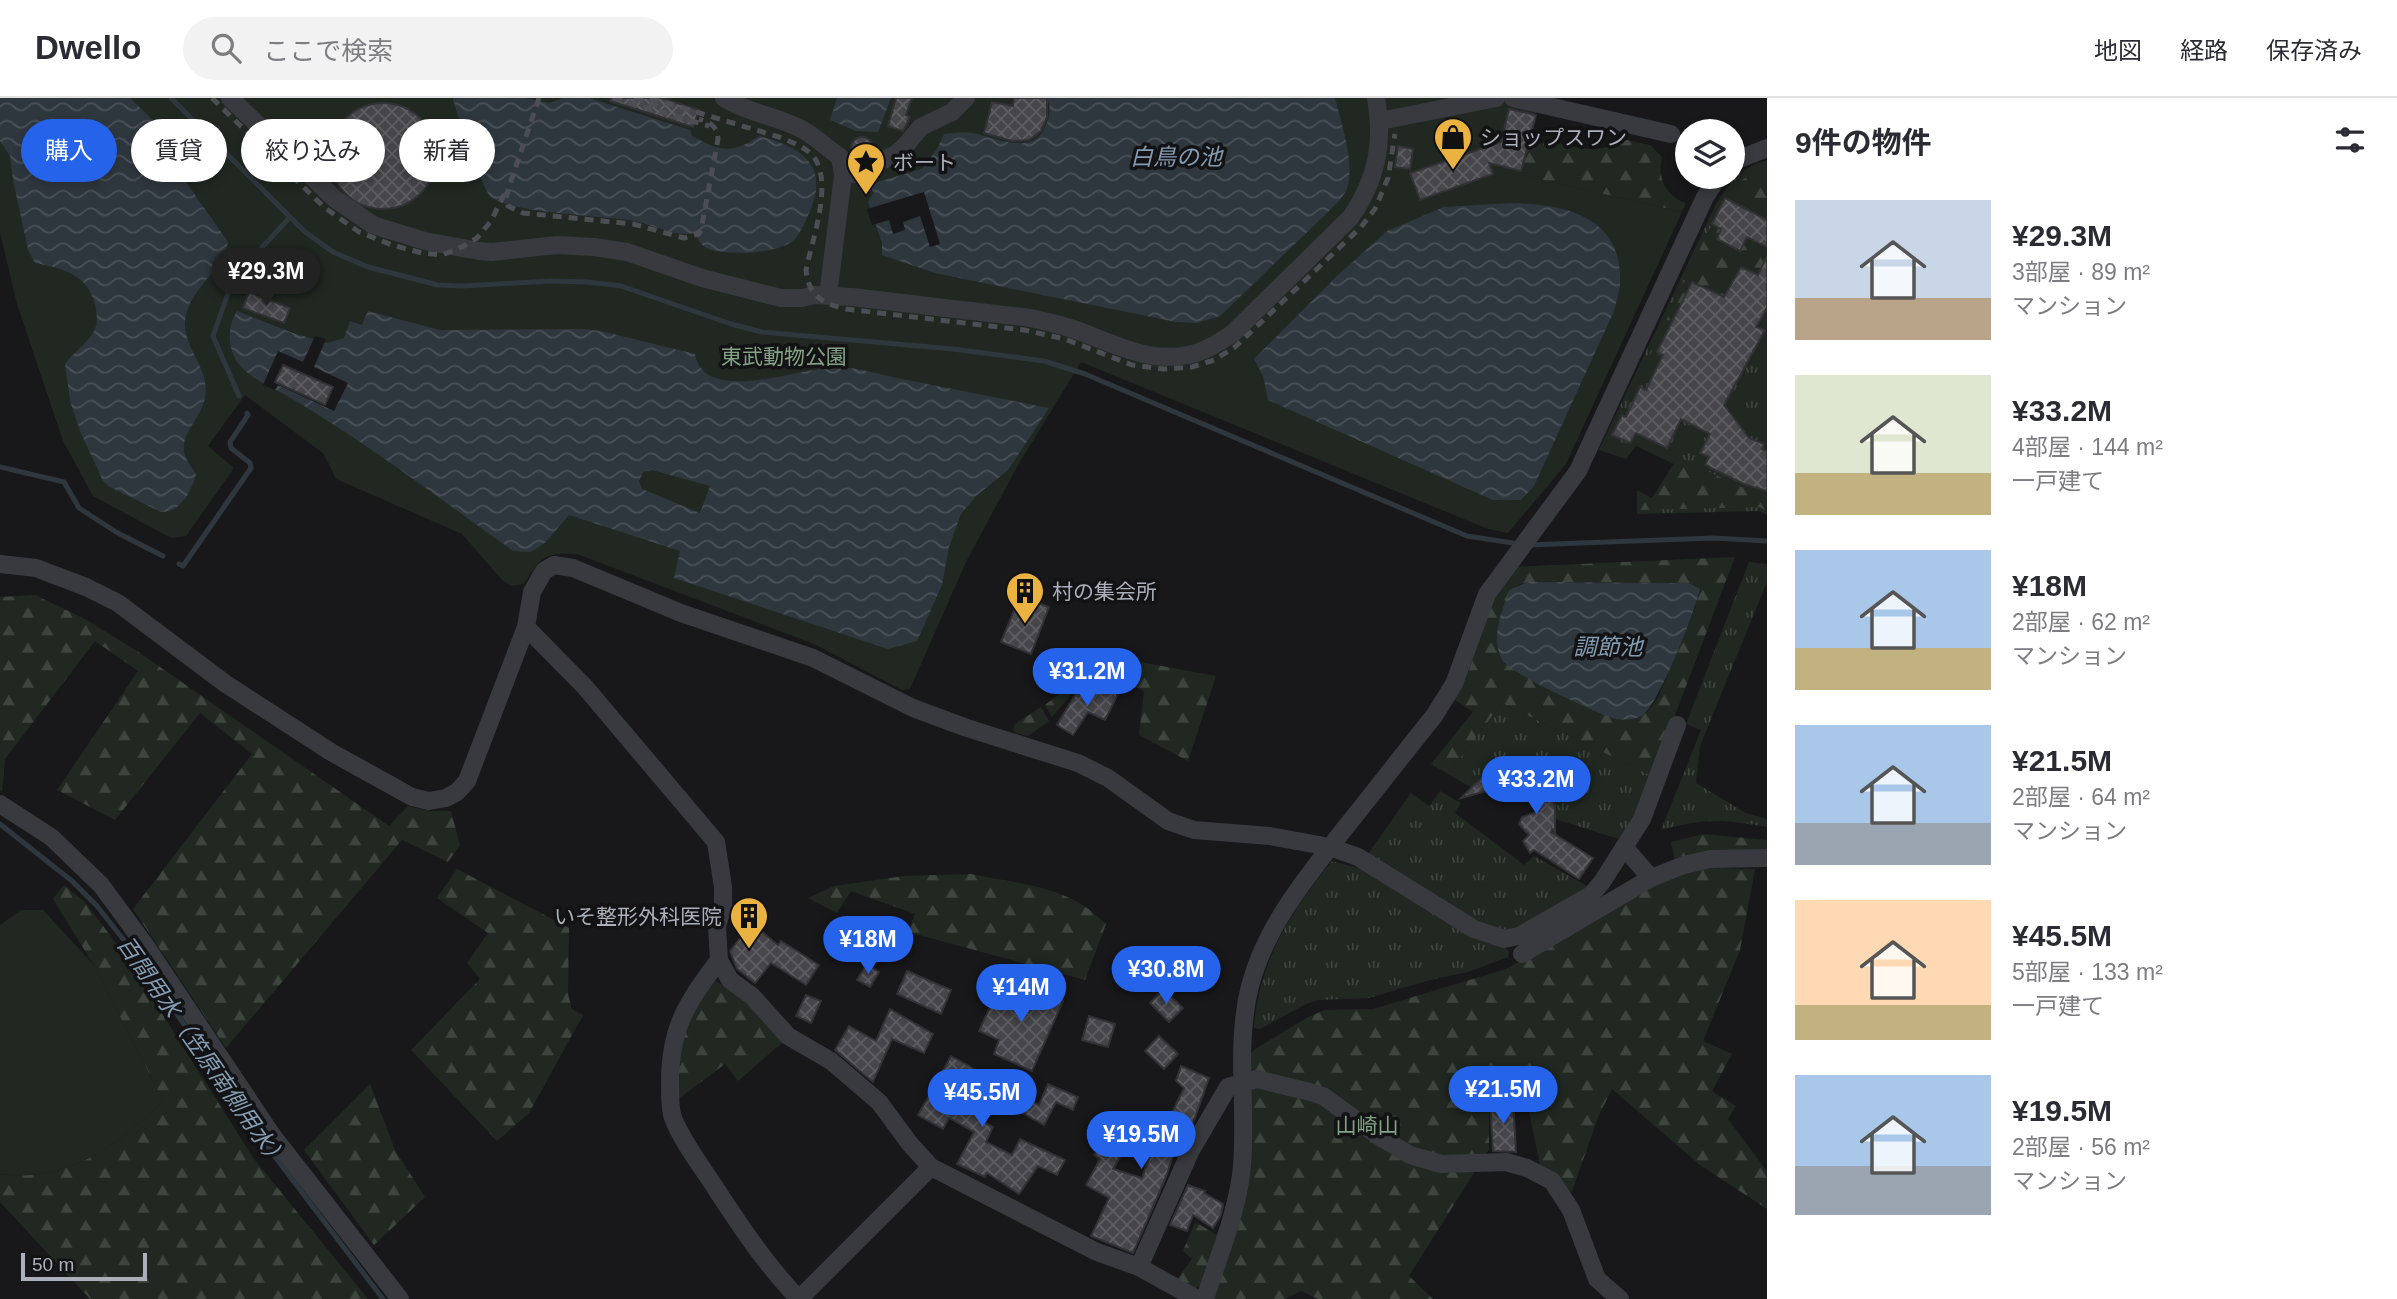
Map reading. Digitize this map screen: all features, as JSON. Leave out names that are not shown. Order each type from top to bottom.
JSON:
[{"type":"street","points":[[230,98],[335,199],[373,225],[399,234],[479,251],[557,246],[627,252],[702,278],[781,298],[828,295],[1031,318],[1068,327],[1144,355],[1188,355],[1210,347],[1232,334],[1351,217],[1372,180],[1377,161],[1380,121],[1376,98]]},
{"type":"street","points":[[724,98],[742,109],[763,114],[805,131],[840,157],[843,175],[828,295]]},
{"type":"street","points":[[843,175],[855,174],[896,154],[921,127],[951,112],[966,98]]},
{"type":"street","points":[[1380,121],[1496,98]]},
{"type":"street","points":[[1513,98],[1671,134]]},
{"type":"street","points":[[1745,157],[1767,148]]},
{"type":"street","points":[[1205,1299],[1231,1216],[1242,1168],[1243,1030],[1251,982],[1281,914],[1293,894],[1434,716],[1454,684],[1487,594],[1578,471],[1710,189]]},
{"type":"street","points":[[0,564],[36,568],[86,587],[118,603],[226,684],[331,752],[412,797],[429,801],[446,799],[467,781],[526,627],[532,592],[544,571],[554,565],[573,568],[681,613],[813,658],[913,708],[967,728],[1078,762],[1108,778],[1168,821],[1194,830],[1270,836],[1330,847],[1358,858],[1474,929],[1504,939],[1519,936],[1591,895],[1602,882],[1642,819],[1677,725]]},
{"type":"street","points":[[526,627],[585,687],[716,842],[723,887],[723,906],[717,926],[719,960],[730,980],[752,996],[788,1036],[831,1061],[879,1102],[931,1167],[1097,1251],[1139,1267],[1198,1299]]},
{"type":"street","points":[[0,804],[51,837],[100,885],[145,945],[272,1135],[400,1299]]},
{"type":"street","points":[[1624,848],[1651,878]]},
{"type":"street","points":[[1522,954],[1651,878],[1698,860],[1767,858]]},
{"type":"street","points":[[719,960],[692,997],[673,1039],[670,1069],[672,1115],[683,1138],[739,1225],[772,1271],[799,1299],[931,1167]]},
{"type":"street","points":[[1139,1267],[1190,1152],[1228,1087],[1257,1079],[1323,1096],[1394,1147],[1426,1161],[1441,1164],[1506,1161],[1552,1181],[1571,1210],[1597,1279],[1620,1299]]},
{"type":"green space","name":"東武動物公園","points":[[0,98],[1540,98],[1521,175],[1682,212],[1566,464],[1508,533],[1488,529],[1081,362],[1017,467],[966,562],[910,689],[902,690],[814,644],[577,554],[557,554],[544,558],[524,584],[511,586],[502,580],[462,534],[336,479],[324,454],[245,395],[208,446],[234,468],[186,536],[171,538],[93,496],[63,441],[17,304],[0,233]]},
{"type":"green space","points":[[1627,140],[1650,145],[1662,157],[1662,179],[1673,196],[1686,203],[1682,212],[1520,175],[1527,149],[1536,145],[1552,143],[1594,149]]},
{"type":"green space","points":[[1767,160],[1767,515],[1759,511],[1637,514],[1637,510],[1656,504],[1678,466],[1636,446],[1626,459],[1599,450],[1716,204],[1725,189],[1745,189],[1745,170]]},
{"type":"green space","points":[[1767,168],[1767,282],[1713,390],[1648,359],[1710,228],[1733,189],[1745,189],[1745,178],[1755,171]]},
{"type":"green space","points":[[1678,457],[1741,487],[1767,495],[1767,511],[1759,507],[1637,510],[1637,490],[1652,498]]},
{"type":"green space","points":[[1735,557],[1652,776],[1502,703],[1448,774],[1431,764],[1473,712],[1455,700],[1468,672],[1487,614],[1515,567]],"holes":[[[1528,582],[1689,583],[1700,589],[1695,607],[1661,690],[1653,705],[1642,716],[1629,719],[1593,710],[1552,691],[1504,663],[1518,585]]]},
{"type":"green space","points":[[1749,562],[1767,564],[1767,582],[1700,746],[1696,783],[1746,813],[1767,819],[1767,827],[1714,821],[1661,830],[1701,730],[1686,724]]},
{"type":"green space","points":[[35,595],[85,619],[137,651],[389,826],[408,806],[430,811],[451,811],[460,845],[448,862],[402,840],[226,1048],[133,909],[252,754],[200,713],[115,820],[57,790],[138,671],[95,641],[5,759],[2,792],[0,791],[0,597]]},
{"type":"green space","points":[[1108,656],[1216,676],[1188,761],[1139,735],[1144,691],[1117,678],[1094,682],[1075,690],[1052,717],[1045,705]]},
{"type":"green space","points":[[1502,703],[1652,776],[1636,817],[1622,840],[1555,819],[1549,794],[1532,776],[1534,765],[1513,761],[1498,762],[1498,771],[1479,780],[1472,788],[1448,774]]},
{"type":"green space","points":[[1041,707],[1049,721],[1028,736],[1013,730],[1015,724]]},
{"type":"green space","points":[[1440,791],[1461,803],[1455,813],[1524,865],[1534,856],[1589,887],[1515,930],[1500,928],[1462,913],[1368,854],[1411,793],[1429,806]]},
{"type":"green space","points":[[1704,834],[1767,840],[1767,852],[1675,860],[1671,842]]},
{"type":"green space","points":[[1332,861],[1361,869],[1468,934],[1505,948],[1509,951],[1508,957],[1468,972],[1369,998],[1318,1000],[1260,1029],[1254,1028],[1257,1004],[1270,959],[1303,899]]},
{"type":"green space","name":"山崎山","points":[[1711,868],[1755,869],[1740,950],[1703,1041],[1732,1054],[1712,1091],[1736,1106],[1728,1119],[1767,1171],[1767,1209],[1700,1165],[1612,1089],[1599,1115],[1572,1191],[1566,1192],[1540,1165],[1526,1097],[1489,1100],[1489,1149],[1409,1276],[1433,1299],[1318,1299],[1301,1291],[1285,1299],[1213,1299],[1240,1215],[1248,1057],[1255,1049],[1308,1017],[1325,1010],[1373,1009],[1506,969],[1655,885],[1686,873]]},
{"type":"green space","points":[[457,869],[569,928],[568,994],[572,1009],[583,1015],[529,1113],[497,1141],[411,1050],[480,979],[467,963],[488,933],[437,898]]},
{"type":"green space","points":[[971,874],[1058,893],[1084,906],[1106,924],[1085,980],[908,932],[915,914],[851,891],[837,913],[808,898],[834,886],[904,876]]},
{"type":"green space","points":[[64,885],[85,902],[125,955],[254,1159],[368,1299],[90,1299],[0,1202],[0,1174],[47,1173],[69,1167],[89,1158],[128,1133],[163,1101],[93,964],[53,899]]},
{"type":"green space","points":[[21,910],[43,910],[93,964],[163,1101],[128,1133],[89,1158],[47,1173],[24,1175],[0,1174],[0,925]]},
{"type":"green space","points":[[714,980],[752,1003],[785,1040],[738,1081],[725,1064],[677,1100],[679,1042],[697,1000]]},
{"type":"green space","points":[[370,1084],[395,1150],[425,1197],[374,1245],[304,1150]]},
{"type":"green space","points":[[1195,1222],[1217,1235],[1201,1286],[1195,1288],[1177,1279],[1192,1259],[1183,1251]]},
{"type":"water","points":[[0,98],[130,98],[152,119],[131,119],[131,182],[186,182],[228,242],[221,260],[195,295],[186,315],[188,341],[203,374],[206,393],[204,403],[184,443],[186,458],[196,475],[188,494],[174,509],[161,512],[103,481],[80,431],[70,401],[65,364],[94,331],[97,318],[95,304],[80,279],[64,270],[35,263],[28,250],[10,156],[0,141]]},
{"type":"water","points":[[453,98],[525,98],[549,103],[564,98],[589,98],[690,130],[692,136],[719,148],[741,146],[760,136],[788,146],[808,160],[814,170],[815,195],[799,234],[787,245],[765,251],[717,251],[704,246],[695,233],[680,234],[633,221],[559,213],[502,203],[491,197],[483,182],[495,182],[495,119],[459,118]]},
{"type":"water","points":[[837,98],[891,98],[878,132],[856,131],[830,120]]},
{"type":"water","name":"白鳥の池","points":[[1047,98],[1335,98],[1348,153],[1347,189],[1335,205],[1220,316],[1197,323],[1176,322],[935,273],[882,255],[882,243],[868,202],[874,192],[867,185],[922,169],[944,134],[969,132],[1014,143],[1033,141],[1047,122]]},
{"type":"water","points":[[1533,204],[1571,212],[1602,229],[1612,243],[1618,262],[1620,285],[1614,311],[1534,486],[1521,500],[1493,500],[1268,400],[1263,376],[1254,359],[1337,276],[1387,231],[1444,207]]},
{"type":"water","points":[[237,311],[293,333],[328,343],[344,338],[350,321],[362,325],[368,311],[440,330],[601,331],[695,354],[702,370],[716,378],[757,380],[839,367],[1049,408],[1008,470],[976,496],[961,514],[949,547],[942,585],[917,641],[888,649],[674,578],[680,551],[569,515],[546,542],[531,552],[513,551],[375,452],[244,369],[238,363],[230,345],[232,321]],"holes":[[[652,470],[710,486],[700,513],[642,489],[639,481],[643,472]]]},
{"type":"water","name":"調節池","points":[[1528,582],[1689,583],[1700,589],[1667,676],[1643,715],[1627,719],[1608,716],[1538,684],[1503,661],[1497,644],[1501,615],[1511,589]]},
{"type":"pier","points":[[924,192],[940,244],[930,247],[920,216],[903,222],[905,230],[893,234],[889,220],[872,225],[867,209]]},
{"type":"pier","points":[[315,336],[326,339],[314,367],[348,383],[334,411],[278,385],[275,390],[263,385],[278,351],[303,362]]},
{"type":"building","points":[[611,98],[661,98],[699,110],[693,127],[610,101]]},
{"type":"building","points":[[896,98],[912,98],[906,115],[910,117],[903,131],[888,126]]},
{"type":"building","points":[[1014,98],[1047,98],[1047,117],[1041,131],[1029,140],[1012,141],[984,133],[992,102],[1013,106]]},
{"type":"building","points":[[373,104],[393,104],[412,112],[420,119],[399,119],[399,182],[429,182],[427,185],[412,200],[393,208],[373,208],[354,200],[337,182],[385,182],[385,119],[346,119],[363,107]]},
{"type":"building","points":[[1509,109],[1536,115],[1521,171],[1489,163],[1493,174],[1420,200],[1410,173],[1501,142]]},
{"type":"building","points":[[862,137],[870,140],[873,148],[870,156],[862,159],[854,156],[851,148],[854,140]]},
{"type":"building","points":[[1398,146],[1413,149],[1410,169],[1395,167]]},
{"type":"building","points":[[1725,198],[1767,220],[1767,247],[1747,237],[1740,251],[1717,239],[1721,229],[1712,224]]},
{"type":"building","points":[[1767,256],[1767,308],[1756,327],[1765,330],[1724,405],[1749,438],[1764,444],[1762,449],[1767,451],[1767,491],[1744,484],[1705,465],[1709,457],[1700,453],[1710,434],[1681,419],[1667,448],[1636,433],[1630,443],[1612,435],[1622,415],[1626,417],[1640,387],[1646,390],[1663,355],[1657,352],[1692,282],[1724,297],[1741,267],[1758,275]]},
{"type":"building","points":[[249,292],[290,308],[284,323],[243,308]]},
{"type":"building","points":[[283,365],[333,387],[325,405],[275,382]]},
{"type":"building","name":"村の集会所","points":[[1020,596],[1049,607],[1031,654],[1001,642]]},
{"type":"building","points":[[1097,684],[1118,694],[1105,720],[1088,712],[1073,735],[1057,725],[1077,692],[1089,700]]},
{"type":"building","points":[[1513,761],[1535,765],[1532,776],[1543,785],[1555,805],[1555,833],[1552,829],[1551,832],[1593,858],[1579,879],[1534,850],[1530,853],[1523,841],[1529,835],[1519,824],[1522,817],[1539,811],[1529,795],[1505,786],[1461,798],[1479,780],[1498,771],[1498,762]]},
{"type":"building","points":[[755,926],[778,945],[781,941],[819,965],[806,985],[771,963],[755,983],[737,969],[730,951],[745,932],[748,935]]},
{"type":"building","points":[[867,964],[879,972],[870,987],[857,980]]},
{"type":"building","points":[[907,971],[951,990],[941,1014],[897,994]]},
{"type":"building","points":[[1025,984],[1063,1001],[1032,1071],[994,1054],[999,1040],[979,1031],[999,987],[1019,996]]},
{"type":"building","points":[[1163,989],[1183,1008],[1169,1022],[1150,1003]]},
{"type":"building","points":[[806,995],[821,1001],[811,1023],[796,1016]]},
{"type":"building","points":[[890,1009],[933,1034],[924,1053],[892,1039],[873,1082],[835,1050],[849,1026],[876,1041]]},
{"type":"building","points":[[1089,1016],[1115,1024],[1108,1047],[1082,1040]]},
{"type":"building","points":[[1159,1036],[1178,1054],[1164,1069],[1145,1051]]},
{"type":"building","points":[[951,1056],[976,1070],[971,1078],[993,1090],[978,1119],[993,1127],[986,1142],[1012,1155],[1020,1139],[1065,1160],[1057,1175],[1038,1166],[1019,1194],[987,1173],[985,1177],[957,1164],[974,1132],[949,1118],[943,1129],[918,1115]]},
{"type":"building","points":[[1181,1066],[1209,1078],[1193,1123],[1190,1122],[1180,1144],[1177,1143],[1166,1177],[1133,1253],[1091,1236],[1109,1198],[1086,1185],[1100,1159],[1094,1155],[1108,1132],[1124,1142],[1120,1148],[1124,1150],[1113,1169],[1142,1178],[1156,1139],[1159,1140],[1184,1088],[1176,1081]]},
{"type":"building","points":[[1000,1083],[1039,1105],[1048,1084],[1078,1097],[1073,1110],[1056,1102],[1044,1125],[993,1097]]},
{"type":"building","points":[[1513,1100],[1516,1152],[1493,1151],[1490,1101]]},
{"type":"building","points":[[1188,1185],[1205,1191],[1204,1193],[1223,1204],[1221,1215],[1213,1228],[1193,1215],[1187,1231],[1170,1225]]},
{"type":"waterway","points":[[171,98],[304,231],[333,252],[368,267],[438,285],[551,281],[621,286],[762,332],[953,349],[1044,361],[1085,374],[1467,536],[1519,544]]},
{"type":"waterway","points":[[239,396],[213,336],[233,279],[290,217]]},
{"type":"waterway","points":[[179,564],[183,566],[251,468],[250,463],[231,448],[230,442],[247,413]]},
{"type":"waterway","points":[[0,467],[64,482],[79,508],[116,532],[163,556]]},
{"type":"waterway","points":[[1528,545],[1713,538],[1767,541]]},
{"type":"waterway","name":"百間用水（笠原南側用水）","points":[[0,824],[72,881],[97,906],[145,967],[263,1141],[383,1299]]},
{"type":"railway","points":[[212,98],[325,208],[359,232],[392,245],[442,255],[462,247],[477,238],[491,221],[506,191]]},
{"type":"railway","points":[[539,98],[509,187],[506,198],[508,206],[523,213],[633,224],[684,238],[699,234],[701,230],[718,139],[713,126],[699,119]]},
{"type":"railway","points":[[613,98],[709,126]]},
{"type":"railway","points":[[634,98],[659,106]]},
{"type":"railway","points":[[650,98],[779,137],[813,156],[819,167],[822,196],[806,270],[813,292],[824,301],[846,309],[1024,330],[1065,339],[1132,365],[1164,369],[1192,367],[1214,360],[1235,347],[1361,227],[1375,209],[1388,178],[1395,134]]},
{"type":"place","name":"ショップスワン","points":[[1453,171]]},
{"type":"place","name":"ボート","points":[[866,196]]},
{"type":"place","name":"村の集会所","points":[[1025,625]]},
{"type":"place","name":"いそ整形外科医院","points":[[749,950]]}]
